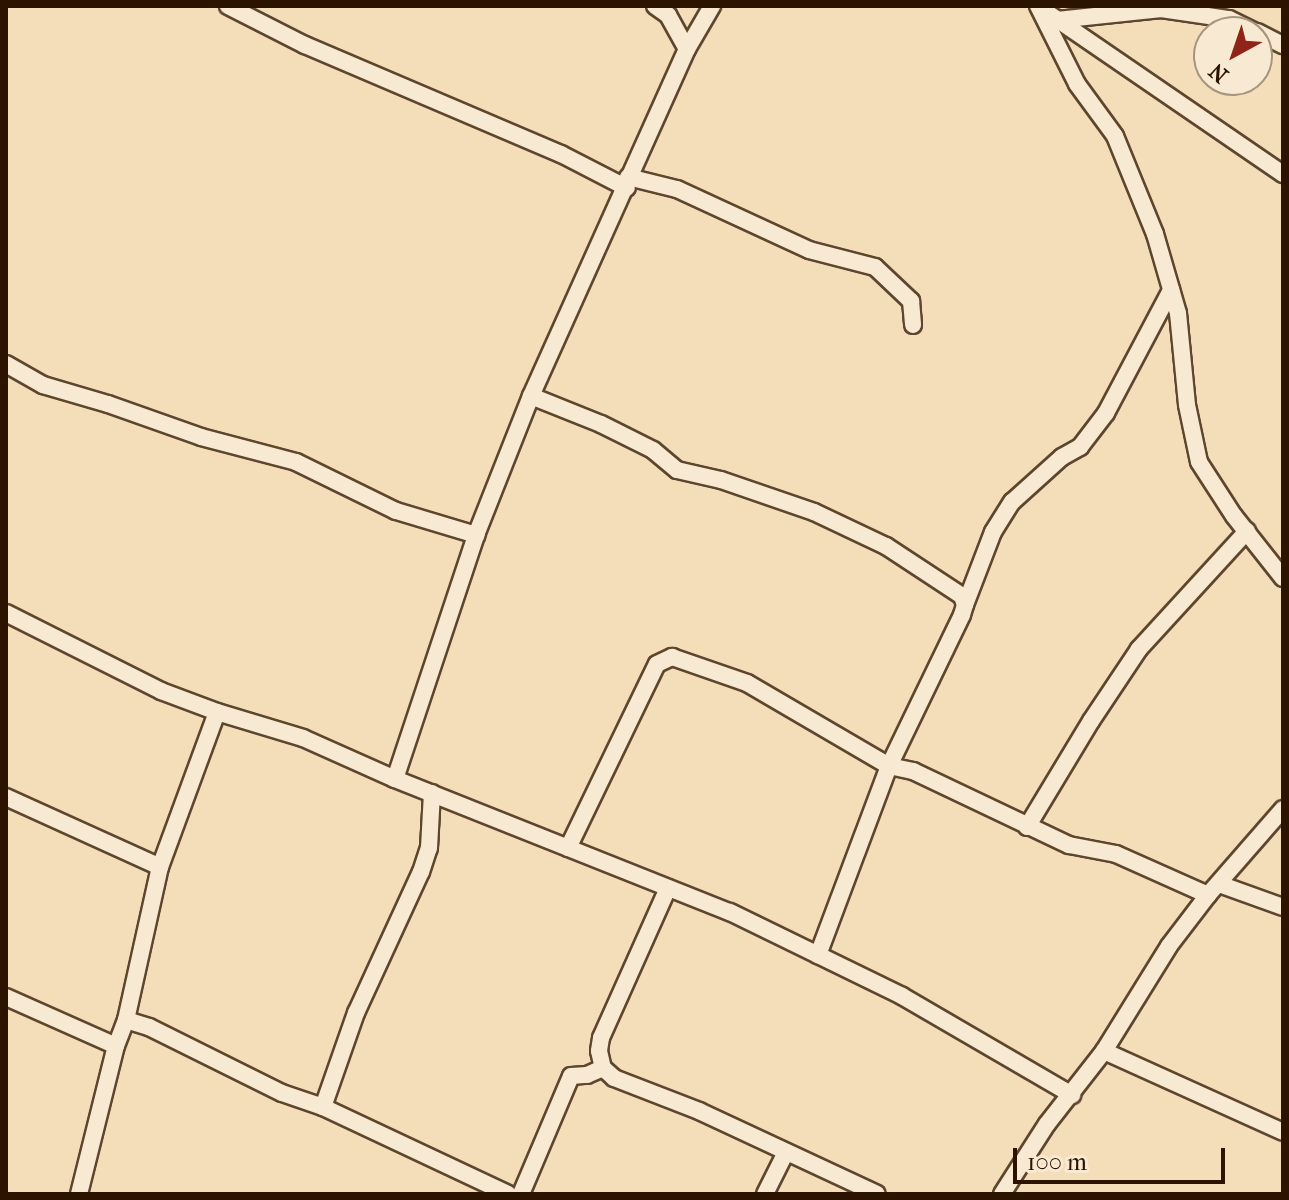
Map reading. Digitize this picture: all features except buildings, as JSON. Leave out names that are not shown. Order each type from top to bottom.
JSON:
[{"type":"street","points":[[228,6],[318,51],[628,182],[677,189],[809,250],[875,267],[911,301],[913,325]]},
{"type":"street","points":[[655,6],[668,15],[687,49]]},
{"type":"street","points":[[395,779],[476,535],[531,396],[687,49],[712,6]]},
{"type":"street","points":[[1038,6],[1283,174]]},
{"type":"street","points":[[1038,6],[1077,84],[1115,136],[1151,222],[1183,341],[1183,377],[1194,447],[1208,477],[1283,578]]},
{"type":"street","points":[[1057,20],[1161,9],[1209,16]]},
{"type":"street","points":[[818,955],[889,766],[932,684],[993,532],[1012,502],[1062,457],[1080,447],[1106,413],[1171,290]]},
{"type":"street","points":[[6,364],[43,385],[201,437],[296,462],[396,511],[476,535]]},
{"type":"street","points":[[531,396],[653,450],[677,470],[721,480],[814,512],[871,539],[962,596],[965,605]]},
{"type":"street","points":[[1027,827],[1139,649],[1247,531]]},
{"type":"street","points":[[6,613],[161,691],[303,738],[395,779],[730,912],[902,996],[1072,1095]]},
{"type":"street","points":[[568,848],[657,664],[664,658],[672,657],[747,683],[889,766],[913,771],[1069,845],[1116,854],[1213,889],[1283,907]]},
{"type":"street","points":[[79,1194],[116,1046],[126,1020],[160,867],[217,712]]},
{"type":"street","points":[[323,1107],[356,1013],[421,872],[429,848],[432,793]]},
{"type":"street","points":[[6,797],[160,867]]},
{"type":"street","points":[[1002,1194],[1047,1124],[1104,1051],[1169,946],[1213,889],[1283,809]]},
{"type":"street","points":[[668,888],[601,1038],[599,1051],[603,1068],[614,1078],[699,1111],[785,1154],[877,1194]]},
{"type":"street","points":[[6,997],[116,1046]]},
{"type":"street","points":[[126,1020],[149,1027],[282,1093],[323,1107],[508,1194]]},
{"type":"street","points":[[1104,1051],[1283,1132]]},
{"type":"street","points":[[521,1194],[571,1076],[587,1075],[603,1068]]},
{"type":"street","points":[[765,1194],[785,1154]]}]
